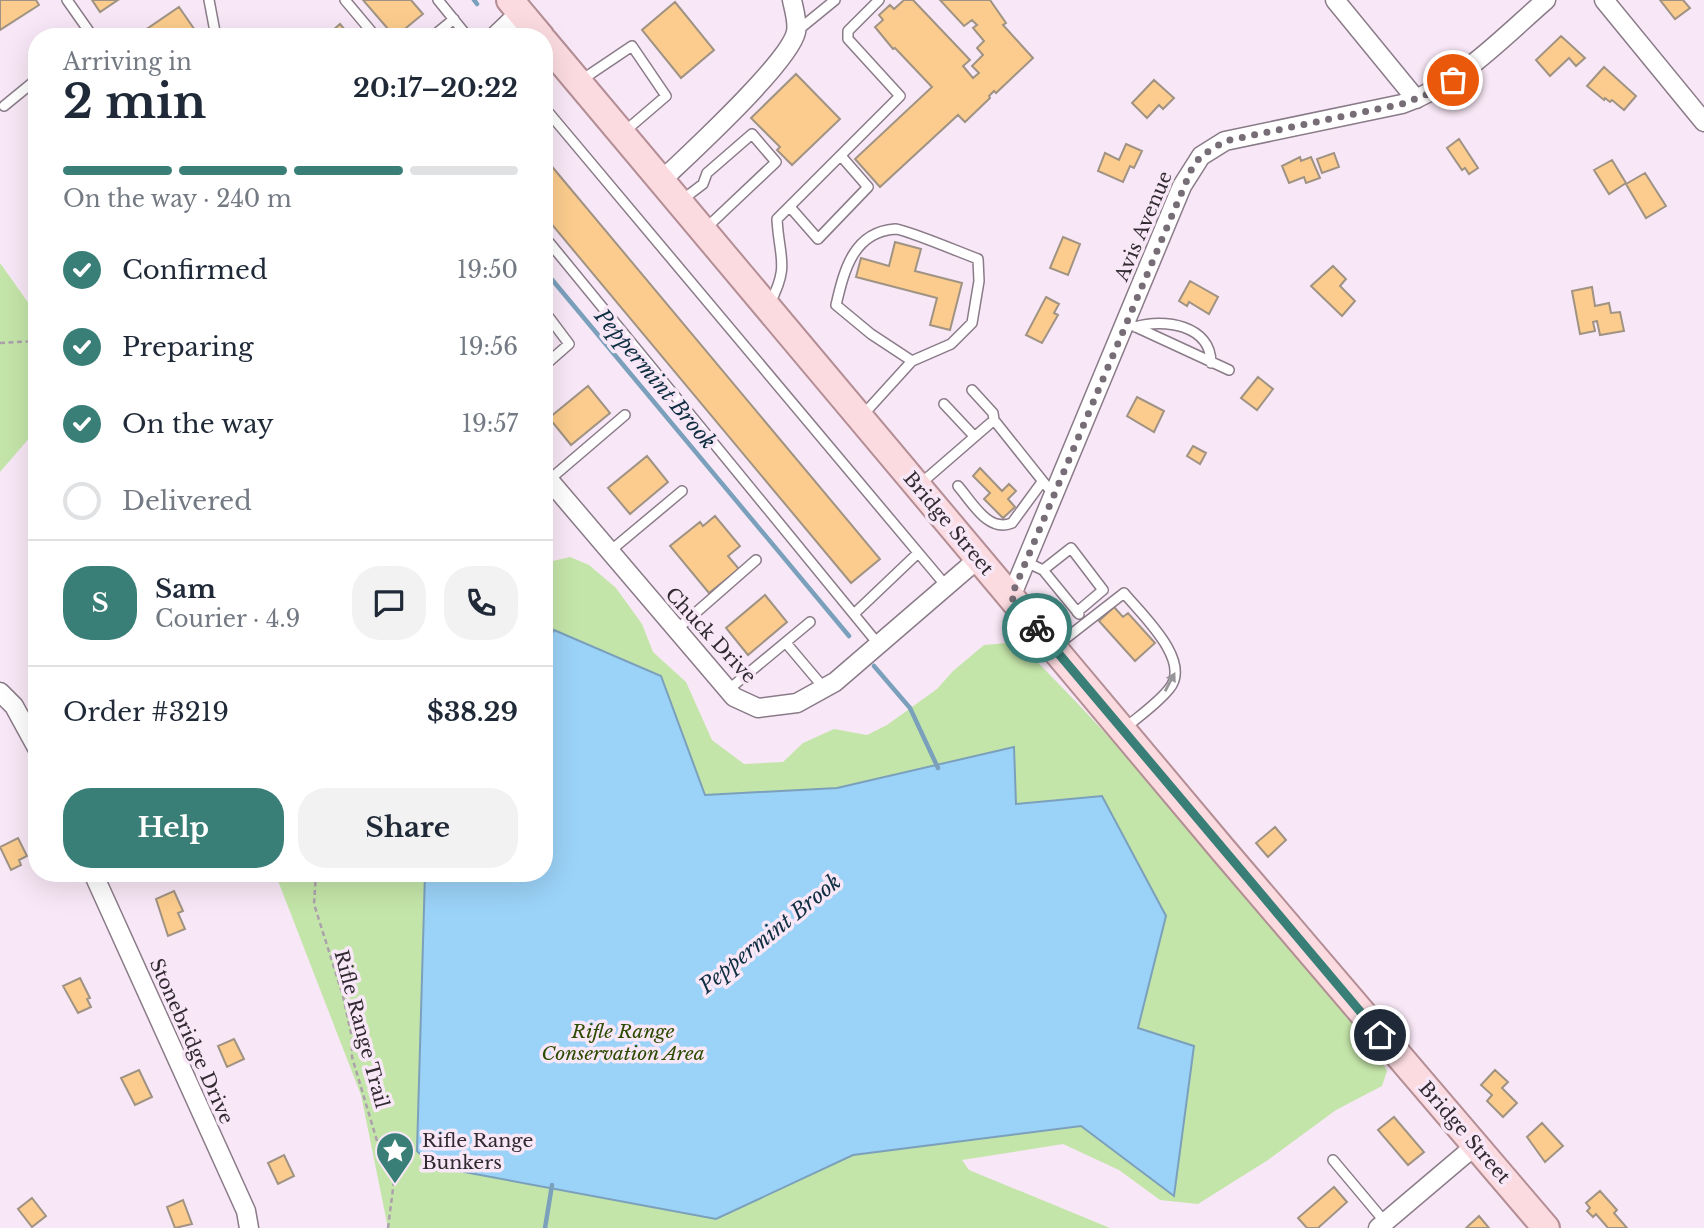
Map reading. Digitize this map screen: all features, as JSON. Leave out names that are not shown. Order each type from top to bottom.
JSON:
[{"type":"main road","points":[[515,6],[533,28]]},
{"type":"main road","name":"Bridge Street","points":[[553,52],[1546,1228]]},
{"type":"street","points":[[661,181],[745,98],[791,44],[796,32],[792,0]]},
{"type":"street","points":[[1335,0],[1416,99]]},
{"type":"street","name":"Avis Avenue","points":[[1011,597],[1034,566],[1047,488],[1130,325],[1182,187],[1192,168],[1212,147],[1240,137],[1416,99],[1453,80],[1546,0]]},
{"type":"street","points":[[1604,0],[1704,122]]},
{"type":"street","points":[[500,28],[515,6]]},
{"type":"street","name":"Chuck Drive","points":[[553,484],[734,697],[758,708],[797,703],[824,688],[879,645],[979,558]]},
{"type":"street","points":[[0,692],[14,706],[28,732]]},
{"type":"street","name":"Stonebridge Drive","points":[[97,882],[246,1211],[249,1228]]},
{"type":"street","points":[[1382,1225],[1476,1145]]},
{"type":"lane","points":[[67,0],[86,28]]},
{"type":"lane","points":[[208,0],[214,28]]},
{"type":"lane","points":[[345,0],[368,28]]},
{"type":"lane","points":[[438,0],[461,28]]},
{"type":"lane","points":[[796,32],[835,0]]},
{"type":"lane","points":[[767,307],[780,283],[784,267],[778,245],[777,219],[900,96],[848,39],[848,31],[879,0]]},
{"type":"lane","points":[[443,28],[454,19]]},
{"type":"lane","points":[[578,82],[632,46],[666,96],[622,134]]},
{"type":"lane","points":[[4,106],[28,86]]},
{"type":"lane","points":[[553,118],[947,587]]},
{"type":"lane","points":[[679,202],[703,184],[707,173],[752,134],[776,162],[703,231]]},
{"type":"lane","points":[[790,206],[818,239],[868,187],[841,156]]},
{"type":"lane","points":[[860,418],[912,361],[951,344],[972,323],[979,281],[978,259],[896,229],[863,240],[845,269],[836,305],[871,334],[912,361]]},
{"type":"lane","points":[[553,247],[855,612],[879,645]]},
{"type":"lane","points":[[1130,325],[1151,322],[1182,326],[1202,336],[1211,351],[1212,363]]},
{"type":"lane","points":[[553,323],[569,344],[553,358]]},
{"type":"lane","points":[[1130,325],[1229,370]]},
{"type":"lane","points":[[958,486],[989,522],[1004,526],[1012,523],[1047,488],[994,420],[993,413],[972,390]]},
{"type":"lane","points":[[944,404],[974,436]]},
{"type":"lane","points":[[553,472],[625,415]]},
{"type":"lane","points":[[918,486],[994,420]]},
{"type":"lane","points":[[609,552],[682,491]]},
{"type":"lane","points":[[1077,612],[1103,590],[1071,548],[1034,566],[1086,623]]},
{"type":"lane","points":[[855,612],[918,553]]},
{"type":"lane","points":[[676,630],[756,560]]},
{"type":"lane","points":[[1054,648],[1124,593],[1174,655],[1176,671],[1171,687],[1123,730]]},
{"type":"lane","points":[[729,690],[810,622]]},
{"type":"lane","points":[[786,643],[824,688]]},
{"type":"lane","points":[[1333,1160],[1382,1225]]},
{"type":"path","points":[[0,343],[28,341]]},
{"type":"path","name":"Rifle Range Trail","points":[[315,882],[314,904],[347,1011],[352,1057],[383,1161],[395,1173],[388,1228]]},
{"type":"green space","points":[[0,263],[28,302],[28,439],[0,472]]},
{"type":"green space","name":"Rifle Range Conservation Area","points":[[570,557],[589,565],[616,588],[642,624],[653,652],[686,682],[712,740],[744,764],[783,762],[803,743],[834,729],[867,735],[887,725],[937,689],[953,671],[984,645],[1017,642],[1155,788],[1372,1044],[1387,1071],[1382,1086],[1336,1110],[1268,1160],[1198,1204],[1160,1200],[1119,1170],[1063,1144],[962,1160],[969,1170],[1110,1228],[388,1228],[361,1095],[278,882],[553,882],[553,561]]},
{"type":"water","points":[[553,632],[661,676],[705,795],[837,788],[1014,747],[1016,804],[1102,796],[1166,916],[1138,1028],[1194,1046],[1174,1196],[1081,1126],[853,1155],[716,1219],[432,1166],[417,1151],[425,882],[553,882]]},
{"type":"building","points":[[0,0],[36,0],[39,5],[0,30]]},
{"type":"building","points":[[92,0],[118,0],[100,12]]},
{"type":"building","points":[[363,0],[411,0],[423,14],[406,28],[387,28]]},
{"type":"building","points":[[904,0],[913,0],[970,60],[963,66],[973,78],[979,73],[972,66],[983,55],[977,48],[984,41],[973,28],[977,25],[972,20],[964,26],[940,0],[990,0],[1006,23],[1003,25],[1033,58],[996,93],[994,91],[965,122],[958,115],[880,187],[855,159],[932,87],[895,48],[893,49],[875,27],[883,20],[879,15],[890,5],[894,9]]},
{"type":"building","points":[[1660,0],[1683,0],[1690,8],[1675,19]]},
{"type":"building","points":[[675,2],[714,50],[681,78],[642,30]]},
{"type":"building","points":[[179,7],[193,28],[148,28]]},
{"type":"building","points":[[1561,36],[1585,58],[1576,66],[1569,58],[1550,76],[1536,60]]},
{"type":"building","points":[[1604,67],[1636,96],[1624,110],[1612,100],[1604,100],[1587,86]]},
{"type":"building","points":[[796,74],[840,119],[792,165],[777,150],[780,147],[751,118]]},
{"type":"building","points":[[1154,80],[1174,98],[1163,109],[1159,105],[1147,118],[1132,103]]},
{"type":"building","points":[[1459,139],[1478,168],[1469,174],[1465,168],[1462,170],[1447,148]]},
{"type":"building","points":[[1126,144],[1142,151],[1134,168],[1130,166],[1123,182],[1098,171],[1105,153],[1119,160]]},
{"type":"building","points":[[1334,153],[1339,167],[1322,173],[1317,159]]},
{"type":"building","points":[[1300,157],[1301,161],[1311,157],[1320,178],[1306,183],[1304,177],[1289,183],[1282,166]]},
{"type":"building","points":[[1612,160],[1626,183],[1609,194],[1594,170]]},
{"type":"building","points":[[553,168],[880,559],[851,583],[553,226]]},
{"type":"building","points":[[1645,173],[1666,206],[1646,218],[1626,184]]},
{"type":"building","points":[[1063,237],[1080,244],[1068,275],[1050,268]]},
{"type":"building","points":[[895,242],[921,249],[915,271],[962,283],[950,330],[930,325],[937,298],[856,277],[861,258],[889,266]]},
{"type":"building","points":[[1333,266],[1346,279],[1340,286],[1355,301],[1342,316],[1311,286]]},
{"type":"building","points":[[1190,281],[1218,297],[1209,314],[1189,302],[1187,306],[1179,301]]},
{"type":"building","points":[[1592,287],[1595,306],[1609,303],[1611,313],[1620,312],[1624,331],[1600,335],[1597,321],[1593,322],[1595,331],[1580,334],[1572,291]]},
{"type":"building","points":[[1046,297],[1059,304],[1054,313],[1058,315],[1042,343],[1026,335]]},
{"type":"building","points":[[1258,377],[1273,389],[1257,410],[1241,398]]},
{"type":"building","points":[[588,386],[610,413],[571,445],[553,423],[553,415]]},
{"type":"building","points":[[1137,397],[1164,411],[1154,432],[1127,416]]},
{"type":"building","points":[[1193,446],[1206,453],[1200,464],[1187,456]]},
{"type":"building","points":[[647,456],[668,482],[630,514],[608,488]]},
{"type":"building","points":[[980,468],[1002,491],[1009,484],[1016,491],[1008,499],[1015,507],[1003,518],[984,499],[990,493],[973,476]]},
{"type":"building","points":[[715,516],[740,546],[728,556],[739,569],[709,593],[670,546],[700,522],[703,526]]},
{"type":"building","points":[[765,595],[787,622],[748,655],[726,628]]},
{"type":"building","points":[[1114,607],[1123,617],[1128,613],[1155,643],[1135,661],[1099,621]]},
{"type":"building","points":[[1275,827],[1286,840],[1268,857],[1256,843]]},
{"type":"building","points":[[18,838],[27,856],[19,860],[21,865],[11,870],[0,847]]},
{"type":"building","points":[[174,891],[183,911],[178,913],[185,929],[168,936],[156,899]]},
{"type":"building","points":[[80,978],[90,998],[87,999],[91,1007],[78,1013],[63,986]]},
{"type":"building","points":[[234,1039],[244,1059],[227,1067],[218,1046]]},
{"type":"building","points":[[139,1070],[152,1097],[135,1105],[121,1078]]},
{"type":"building","points":[[1495,1070],[1508,1082],[1502,1088],[1517,1103],[1503,1117],[1487,1101],[1492,1095],[1481,1085]]},
{"type":"building","points":[[1394,1117],[1424,1152],[1408,1165],[1378,1130]]},
{"type":"building","points":[[1542,1123],[1563,1146],[1545,1162],[1527,1137]]},
{"type":"building","points":[[284,1155],[294,1176],[278,1184],[268,1163]]},
{"type":"building","points":[[1334,1187],[1347,1202],[1318,1228],[1307,1228],[1298,1218]]},
{"type":"building","points":[[1600,1191],[1617,1210],[1614,1213],[1627,1228],[1608,1228],[1596,1214],[1593,1217],[1587,1211],[1590,1208],[1586,1203]]},
{"type":"building","points":[[32,1198],[46,1216],[32,1227],[18,1209]]},
{"type":"building","points":[[183,1200],[192,1224],[175,1228],[167,1207]]},
{"type":"building","points":[[1479,1216],[1489,1228],[1466,1228]]},
{"type":"waterway","name":"Peppermint Brook","points":[[474,0],[477,4]]},
{"type":"waterway","name":"Peppermint Brook","points":[[553,281],[849,636]]},
{"type":"waterway","name":"Peppermint Brook","points":[[874,666],[910,708],[938,768]]},
{"type":"waterway","name":"Peppermint Brook","points":[[545,1228],[552,1185]]},
{"type":"way so far","points":[[1037,628],[1011,597],[1182,187],[1201,156],[1212,147],[1240,137],[1402,104],[1431,93],[1453,80]]},
{"type":"place","name":"Rifle Range Bunkers","points":[[395,1185]]},
{"type":"route","points":[[1037,628],[1380,1035]]}]
